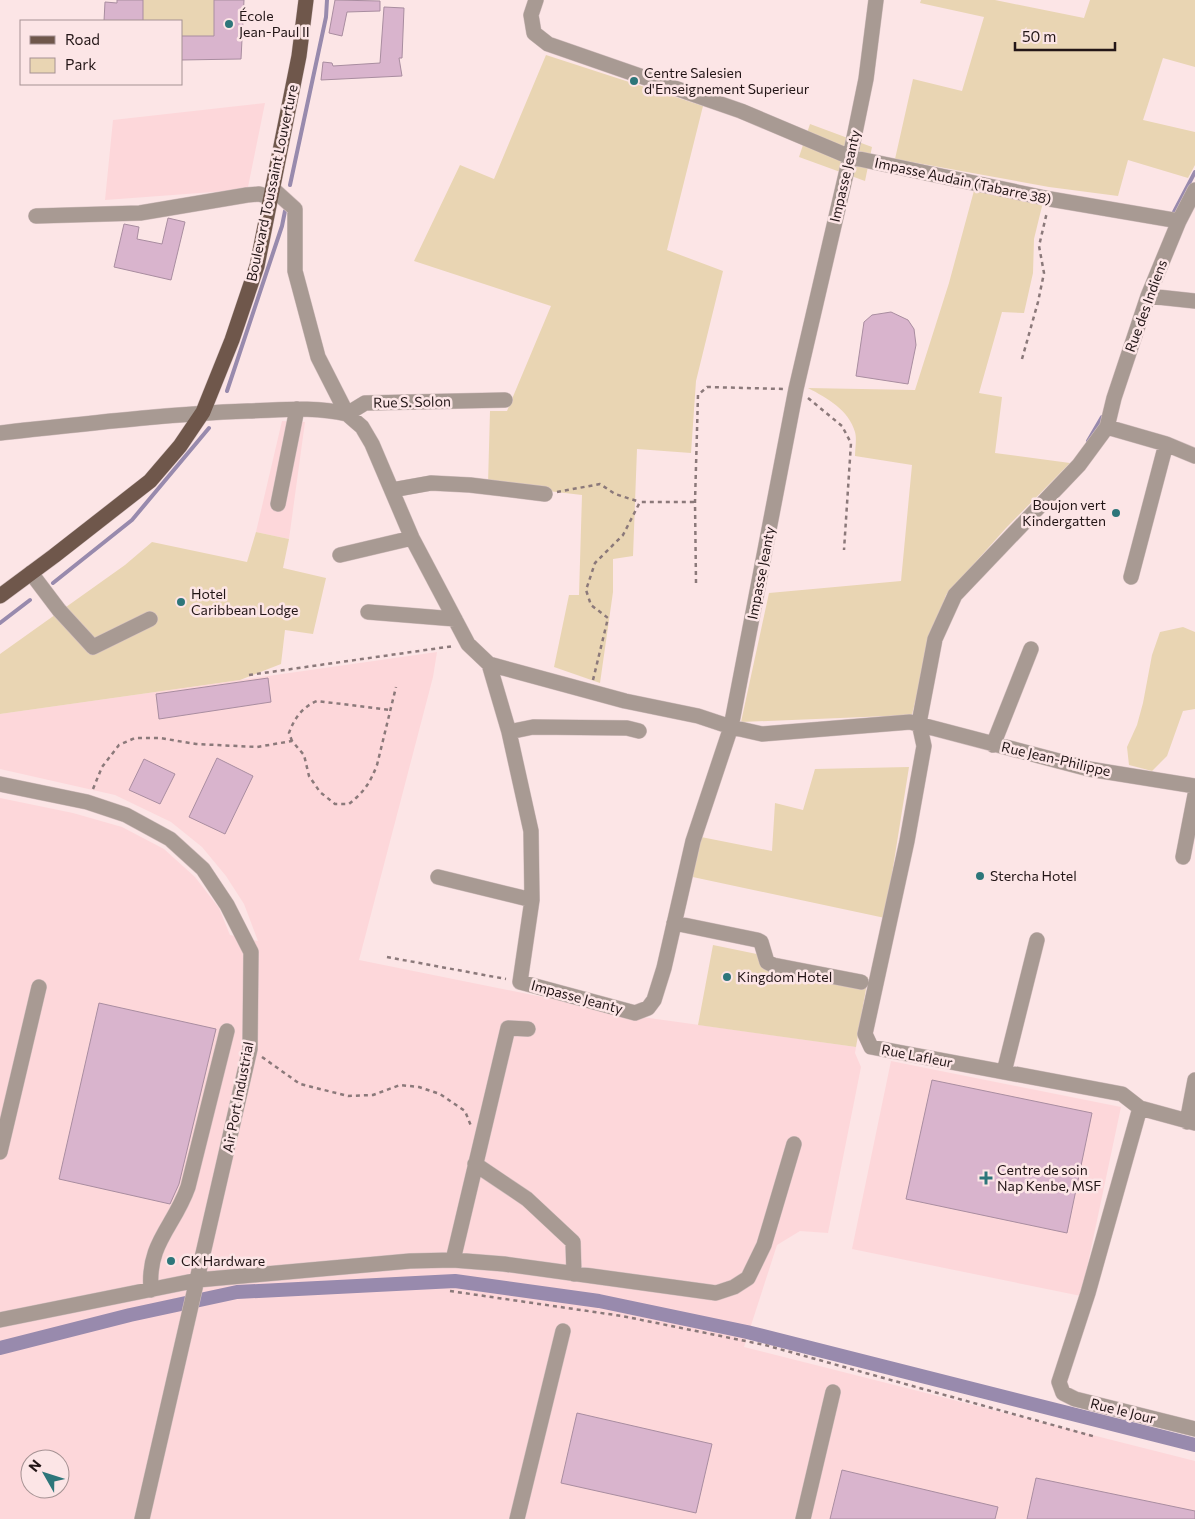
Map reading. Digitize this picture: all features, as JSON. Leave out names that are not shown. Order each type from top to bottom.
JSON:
[{"type":"main road","name":"Boulevard Toussaint Louverture","points":[[0,596],[150,482],[180,446],[203,412],[232,340],[257,266],[299,56],[306,0]]},
{"type":"street","name":"Impasse Audain (Tabarre 38)","points":[[536,0],[531,14],[534,33],[548,44],[741,111],[850,157],[1050,199],[1179,221]]},
{"type":"street","name":"Impasse Jeanty","points":[[520,982],[635,1013],[648,1008],[654,1000],[693,841],[731,727],[796,389],[850,157],[866,78],[876,0]]},
{"type":"street","name":"Rue des Indiens","points":[[1107,427],[1114,398],[1148,296],[1179,221],[1195,190]]},
{"type":"street","points":[[36,216],[140,213],[247,195],[272,193],[295,208],[295,271],[318,358],[347,414],[362,427],[372,444],[412,538],[454,619],[468,644],[488,664],[509,732],[531,831],[532,900],[520,982]]},
{"type":"street","points":[[1148,296],[1195,301]]},
{"type":"street","name":"Rue S. Solon","points":[[347,414],[365,403],[505,400]]},
{"type":"street","points":[[278,504],[296,409]]},
{"type":"street","points":[[0,434],[203,412],[327,409],[347,414]]},
{"type":"street","points":[[919,723],[935,639],[955,594],[1079,465],[1107,427],[1166,444],[1195,456]]},
{"type":"street","points":[[1131,577],[1166,444]]},
{"type":"street","points":[[392,490],[431,483],[470,485],[545,494]]},
{"type":"street","points":[[340,555],[412,538]]},
{"type":"street","points":[[31,573],[59,610],[93,647],[150,619]]},
{"type":"street","points":[[368,612],[454,619]]},
{"type":"street","points":[[994,745],[1031,649]]},
{"type":"street","name":"Rue Jean-Philippe","points":[[488,664],[625,701],[698,716],[731,727],[762,734],[910,722],[919,723],[994,745],[1089,769],[1195,786]]},
{"type":"street","name":"Rue Lafleur","points":[[919,723],[924,746],[907,841],[865,1034],[870,1047],[1122,1094],[1140,1108],[1191,1123]]},
{"type":"street","points":[[509,732],[533,727],[627,728],[639,731]]},
{"type":"street","name":"Air Port Industrial","points":[[0,784],[87,802],[126,815],[170,840],[203,869],[228,905],[251,952],[250,1049],[142,1519]]},
{"type":"street","points":[[1183,857],[1195,795]]},
{"type":"street","points":[[438,878],[532,900]]},
{"type":"street","points":[[674,922],[757,940],[761,942],[767,962],[772,964],[861,982]]},
{"type":"street","points":[[1004,1072],[1036,940]]},
{"type":"street","points":[[0,1152],[40,987]]},
{"type":"street","points":[[453,1260],[508,1028],[528,1029]]},
{"type":"street","points":[[151,1290],[152,1260],[157,1245],[183,1201],[188,1187],[227,1031]]},
{"type":"street","points":[[1191,1123],[1195,1080]]},
{"type":"street","name":"Rue le Jour","points":[[1140,1108],[1088,1293],[1059,1382],[1062,1393],[1075,1399],[1195,1429]]},
{"type":"street","points":[[0,1320],[151,1290],[410,1261],[453,1260],[504,1264],[716,1293],[734,1287],[748,1278],[764,1245],[794,1144]]},
{"type":"street","points":[[475,1164],[527,1199],[573,1242],[574,1274]]},
{"type":"street","points":[[517,1519],[563,1331]]},
{"type":"street","points":[[803,1519],[832,1392]]},
{"type":"path","points":[[1022,359],[1044,273],[1039,246],[1050,199]]},
{"type":"path","points":[[696,583],[695,502],[698,395],[707,388],[796,389],[842,426],[851,443],[844,550]]},
{"type":"path","points":[[545,494],[600,484],[615,494],[640,502],[695,502]]},
{"type":"path","points":[[590,691],[608,618],[591,605],[586,590],[595,563],[623,535],[640,502]]},
{"type":"path","points":[[249,675],[468,644]]},
{"type":"path","points":[[391,710],[316,701],[308,704],[294,720],[289,733],[292,741],[304,755],[309,776],[320,792],[335,804],[349,804],[364,792],[373,777],[391,710],[396,687]]},
{"type":"path","points":[[87,802],[102,767],[119,745],[135,738],[160,738],[196,744],[257,747],[292,741]]},
{"type":"path","points":[[387,957],[520,982]]},
{"type":"path","points":[[250,1049],[300,1084],[348,1096],[373,1095],[400,1085],[419,1087],[440,1094],[465,1111],[480,1146]]},
{"type":"path","points":[[450,1291],[622,1316],[765,1346],[1096,1437]]},
{"type":"shaded area","points":[[265,103],[248,187],[240,190],[105,200],[113,120]]},
{"type":"shaded area","points":[[282,421],[305,422],[289,539],[256,532]]},
{"type":"shaded area","points":[[437,652],[433,677],[359,960],[642,1017],[856,1047],[855,1053],[861,1067],[828,1233],[800,1231],[777,1245],[744,1347],[1195,1461],[1195,1519],[0,1519],[0,798],[73,813],[122,827],[164,849],[195,877],[219,908],[230,935],[258,941],[244,904],[226,876],[202,847],[171,822],[115,795],[0,769],[0,714]]},
{"type":"shaded area","name":"Centre de soin Nap Kenbe, MSF","points":[[891,1061],[1121,1107],[1081,1296],[852,1249]]},
{"type":"green space","points":[[143,0],[214,0],[214,36],[182,36],[182,20],[143,20]]},
{"type":"green space","points":[[921,0],[995,0],[1084,18],[1090,0],[1195,0],[1195,67],[1163,58],[1143,120],[1195,132],[1195,165],[1188,178],[1128,160],[1118,196],[1049,187],[895,159],[913,79],[962,91],[984,17],[920,3]]},
{"type":"green space","points":[[546,55],[703,106],[667,250],[723,271],[696,381],[691,453],[637,449],[633,556],[613,559],[613,592],[600,683],[554,667],[569,595],[579,595],[582,495],[488,484],[490,411],[507,411],[551,306],[414,261],[460,165],[494,179]]},
{"type":"green space","points":[[810,124],[872,147],[865,181],[799,157]]},
{"type":"green space","points":[[975,187],[1043,202],[1034,239],[1033,273],[1024,313],[1002,312],[979,393],[1002,397],[995,453],[1070,463],[1006,528],[946,595],[927,651],[912,715],[741,722],[769,593],[901,581],[912,465],[855,456],[856,435],[848,417],[830,401],[808,388],[915,390],[949,283]]},
{"type":"green space","points":[[256,532],[289,539],[283,568],[326,578],[313,634],[285,630],[281,664],[240,680],[0,714],[0,654],[125,565],[152,542],[247,562]]},
{"type":"green space","points":[[1183,627],[1195,632],[1195,709],[1183,711],[1167,756],[1152,771],[1129,765],[1127,747],[1137,725],[1152,655],[1160,632]]},
{"type":"green space","points":[[909,767],[885,918],[688,876],[701,837],[772,851],[775,803],[803,810],[815,769]]},
{"type":"green space","points":[[713,945],[868,977],[856,1047],[698,1025]]},
{"type":"building","points":[[117,0],[143,0],[143,20],[104,20],[105,2],[117,3]]},
{"type":"building","name":"École Jean-Paul II","points":[[214,0],[244,0],[241,59],[182,60],[182,36],[214,36]]},
{"type":"building","points":[[335,0],[380,1],[380,11],[347,12],[342,36],[329,33]]},
{"type":"building","points":[[384,7],[404,8],[402,58],[399,58],[402,76],[321,80],[323,62],[332,63],[333,66],[380,63]]},
{"type":"building","points":[[168,218],[185,222],[171,280],[114,267],[124,224],[139,227],[137,239],[162,244]]},
{"type":"building","points":[[891,312],[908,320],[914,329],[916,345],[908,384],[856,376],[864,322],[872,315]]},
{"type":"building","points":[[268,678],[271,702],[159,719],[156,694]]},
{"type":"building","points":[[217,758],[253,776],[225,834],[189,817]]},
{"type":"building","points":[[144,759],[175,774],[160,804],[129,790]]},
{"type":"building","points":[[99,1003],[216,1029],[179,1184],[170,1204],[59,1179]]},
{"type":"building","points":[[932,1080],[1092,1113],[1067,1233],[906,1199]]},
{"type":"building","points":[[577,1413],[712,1444],[696,1513],[561,1483]]},
{"type":"building","points":[[842,1470],[998,1507],[995,1519],[830,1519]]},
{"type":"building","points":[[1036,1478],[1195,1511],[1195,1519],[1027,1519]]},
{"type":"waterway","points":[[290,185],[326,17],[327,0]]},
{"type":"waterway","points":[[1174,212],[1195,172]]},
{"type":"waterway","points":[[227,391],[282,226],[285,211]]},
{"type":"waterway","points":[[1088,441],[1102,417]]},
{"type":"waterway","points":[[53,583],[132,520],[209,428]]},
{"type":"waterway","points":[[0,623],[30,600]]},
{"type":"waterway","points":[[0,1348],[130,1315],[237,1292],[455,1281],[599,1301],[747,1332],[1195,1445]]},
{"type":"place","name":"École Jean-Paul II","points":[[229,24]]},
{"type":"place","name":"Centre Salesien d'Enseignement Superieur","points":[[634,81]]},
{"type":"place","name":"Boujon vert Kindergatten","points":[[1116,513]]},
{"type":"place","name":"Hotel Caribbean Lodge","points":[[181,602]]},
{"type":"place","name":"Stercha Hotel","points":[[980,876]]},
{"type":"place","name":"Kingdom Hotel","points":[[727,977]]},
{"type":"place","name":"Centre de soin Nap Kenbe, MSF","points":[[986,1178]]},
{"type":"place","name":"CK Hardware","points":[[171,1261]]}]
